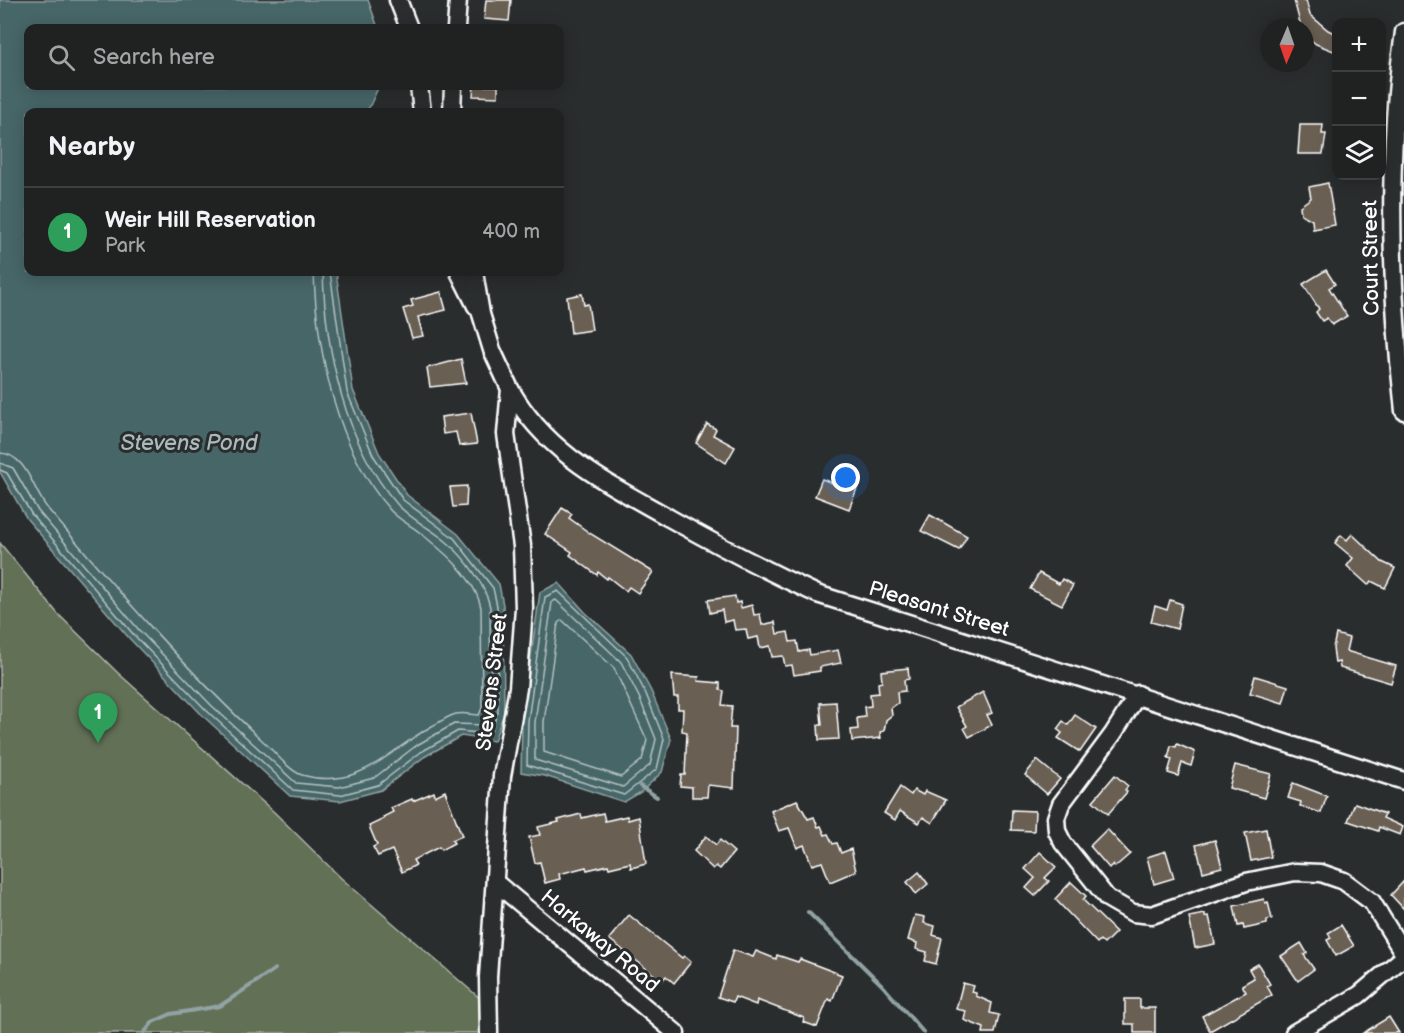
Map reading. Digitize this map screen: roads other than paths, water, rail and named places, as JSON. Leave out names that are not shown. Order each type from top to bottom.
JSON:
[{"type":"street","points":[[398,0],[407,24]]},
{"type":"street","points":[[456,24],[458,0]]},
{"type":"street","name":"Court Street","points":[[1404,32],[1394,128],[1392,216],[1396,328],[1404,411]]},
{"type":"street","points":[[419,90],[422,108]]},
{"type":"street","points":[[452,108],[453,90]]},
{"type":"street","points":[[461,276],[481,314]]},
{"type":"street","name":"Stevens Street","points":[[475,276],[481,314],[492,350],[510,389],[506,434],[522,546],[524,608],[518,688],[502,776],[488,977],[489,1033]]},
{"type":"street","name":"Pleasant Street","points":[[510,389],[525,416],[563,453],[593,475],[760,568],[817,594],[1138,694],[1404,781]]},
{"type":"street","points":[[1138,694],[1113,734],[1061,804],[1056,818],[1057,831],[1063,843],[1107,898],[1133,913],[1152,915],[1246,882],[1295,872],[1321,873],[1344,881],[1372,902],[1404,956],[1359,995],[1304,1031]]},
{"type":"street","name":"Harkaway Road","points":[[496,883],[675,1033]]},
{"type":"water","name":"Stevens Pond","points":[[0,0],[368,0],[377,24],[24,24],[24,90],[377,90],[369,108],[24,108],[24,276],[337,276],[353,390],[379,453],[407,495],[458,534],[499,584],[503,605],[504,713],[494,741],[461,736],[424,757],[381,790],[340,801],[290,796],[202,715],[129,638],[27,519],[0,472]]},
{"type":"water","points":[[559,583],[585,612],[631,654],[651,691],[671,739],[662,772],[641,792],[624,802],[545,776],[521,772],[522,721],[540,592]]},
{"type":"waterway","points":[[640,786],[657,797]]},
{"type":"waterway","points":[[808,912],[882,985],[924,1033]]},
{"type":"waterway","points":[[144,1033],[153,1022],[171,1014],[220,1006],[275,969]]},
{"type":"place","name":"Weir Hill Reservation","points":[[98,743]]}]
